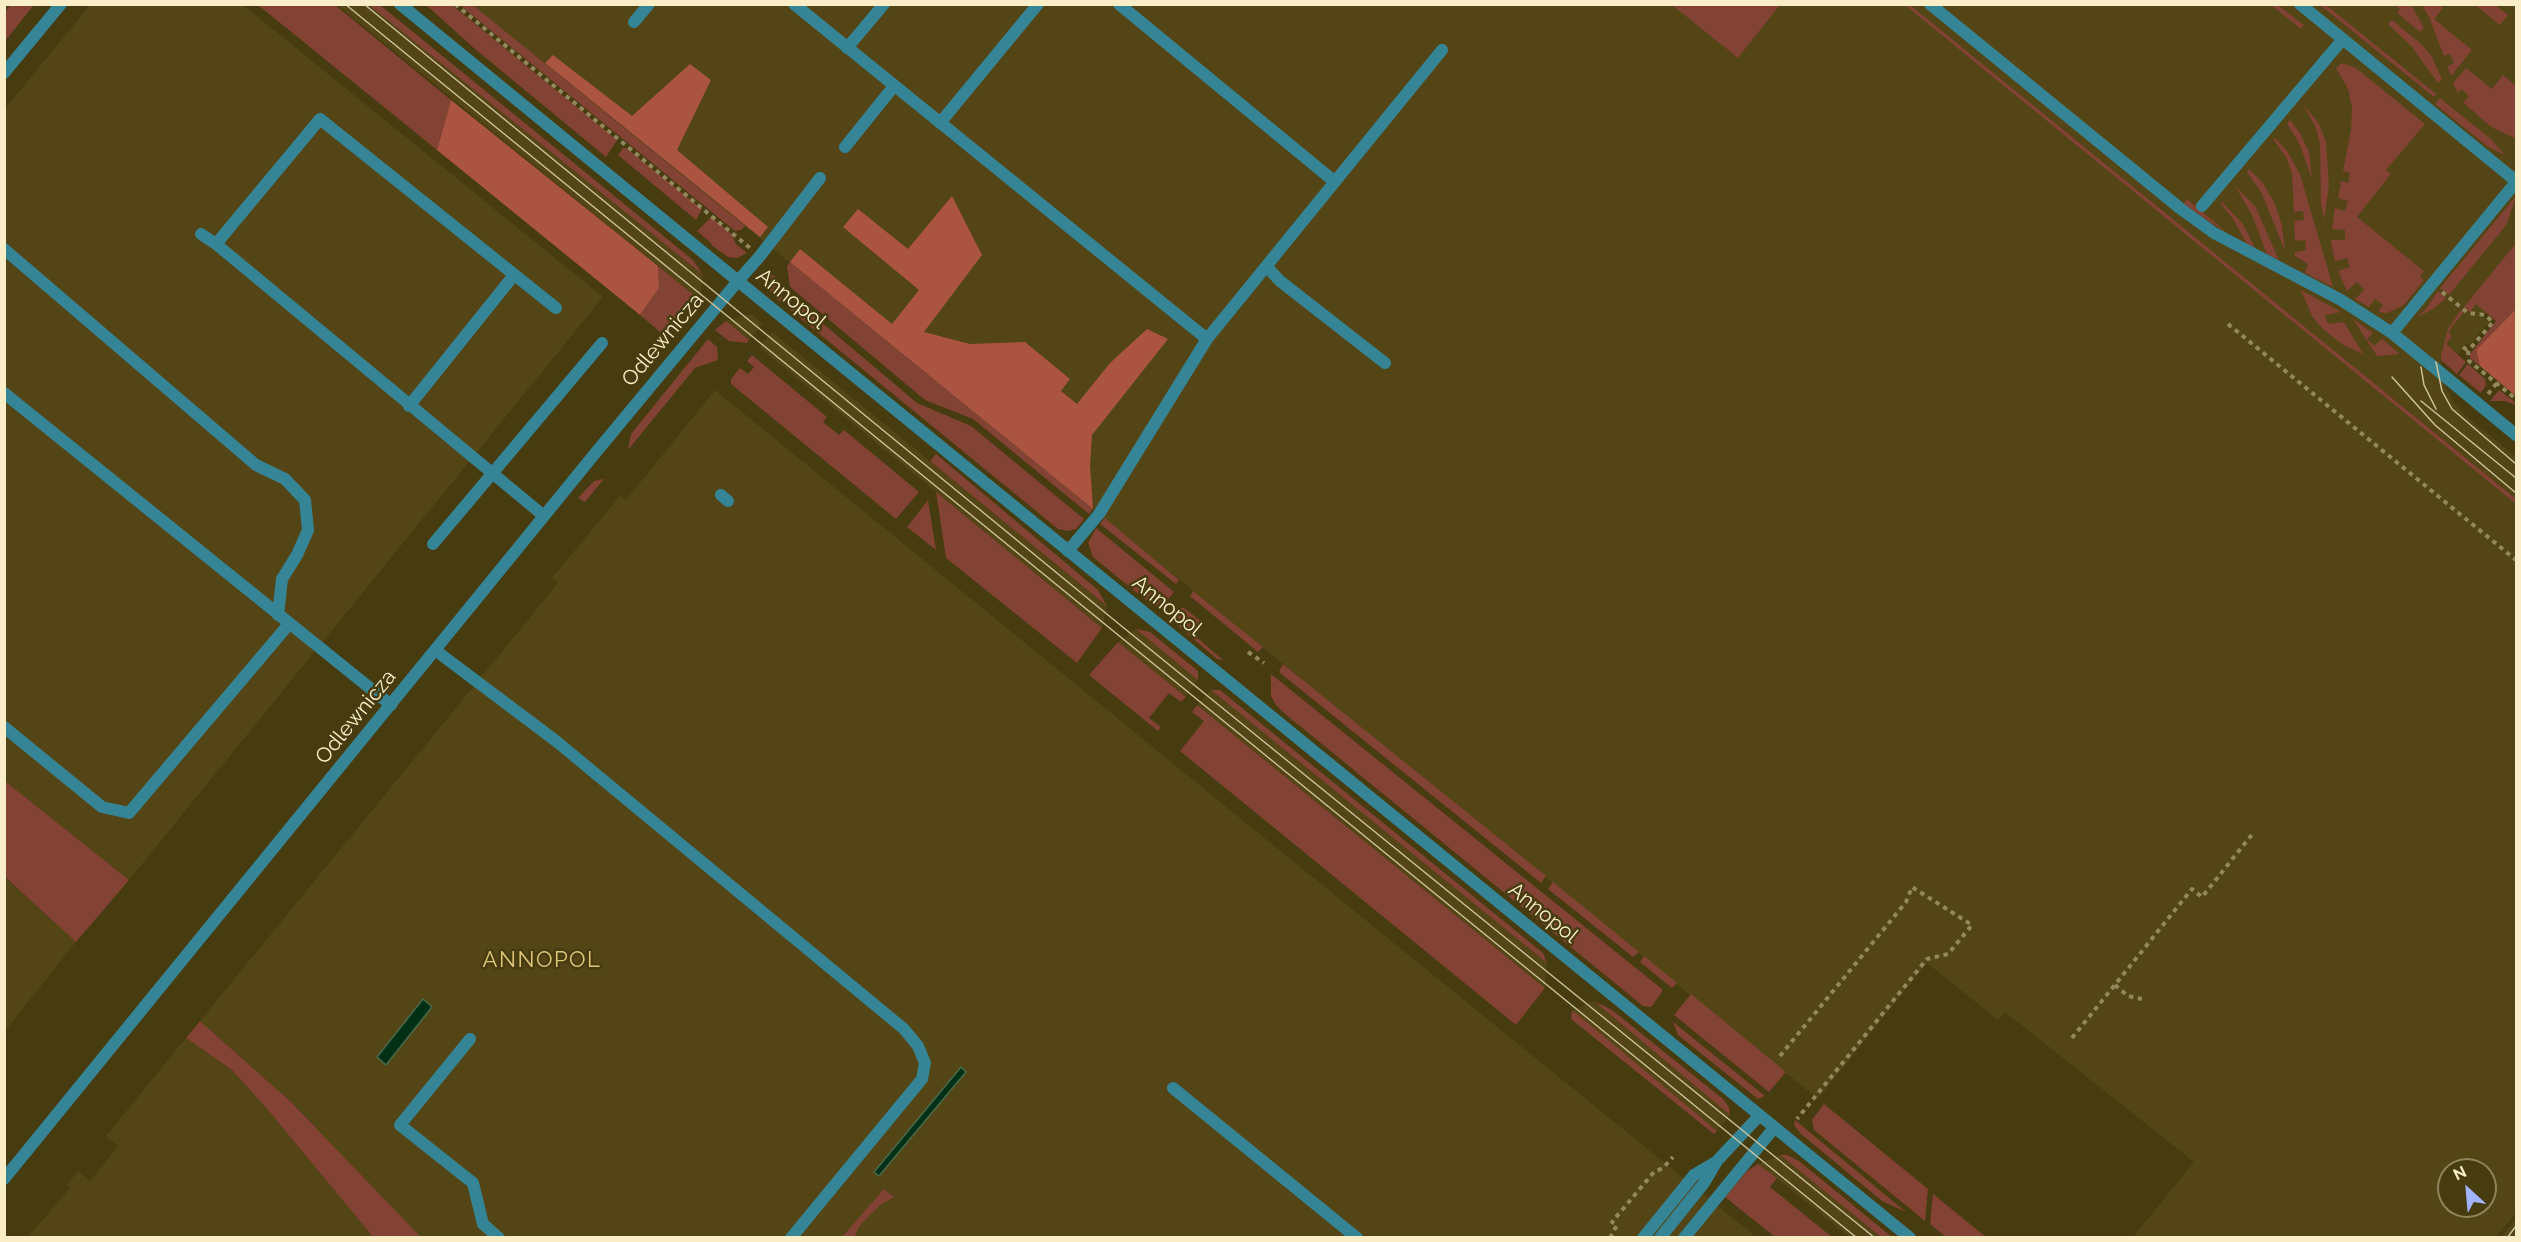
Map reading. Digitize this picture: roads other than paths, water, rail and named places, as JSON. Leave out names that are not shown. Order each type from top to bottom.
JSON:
[{"type":"street","points":[[4,73],[61,4]]},
{"type":"street","name":"Annopol","points":[[399,4],[1910,1238]]},
{"type":"street","points":[[634,22],[649,4]]},
{"type":"street","points":[[794,4],[1207,339]]},
{"type":"street","points":[[848,48],[884,4]]},
{"type":"street","points":[[940,123],[1038,4]]},
{"type":"street","points":[[1119,4],[1335,182]]},
{"type":"street","points":[[1930,4],[2172,202],[2214,233],[2341,300],[2392,333],[2517,435]]},
{"type":"street","points":[[2300,4],[2517,181],[2392,333]]},
{"type":"street","points":[[2202,206],[2343,39]]},
{"type":"street","points":[[1068,551],[1105,505],[1207,339],[1442,50]]},
{"type":"street","points":[[845,147],[894,86]]},
{"type":"street","points":[[216,244],[320,119],[556,308]]},
{"type":"street","name":"Odlewnicza","points":[[4,1179],[544,516],[760,256],[820,178]]},
{"type":"street","points":[[201,234],[216,244],[408,406],[544,516]]},
{"type":"street","points":[[4,249],[256,465],[285,479],[305,500],[308,530],[297,555],[282,579],[278,615]]},
{"type":"street","points":[[1267,267],[1280,281],[1385,363]]},
{"type":"street","points":[[408,406],[514,275]]},
{"type":"street","points":[[433,544],[602,343]]},
{"type":"street","points":[[4,393],[391,705]]},
{"type":"street","points":[[4,727],[102,807],[129,813],[289,624]]},
{"type":"street","points":[[435,650],[556,741],[904,1029],[918,1046],[925,1063],[922,1079],[791,1238]]},
{"type":"street","points":[[470,1039],[400,1125],[472,1183],[483,1224],[499,1238]]},
{"type":"street","points":[[1173,1088],[1357,1238]]},
{"type":"street","points":[[1660,1238],[1704,1183],[1717,1161],[1759,1116]]},
{"type":"street","points":[[1684,1238],[1774,1128]]},
{"type":"street","points":[[1642,1238],[1694,1175],[1717,1161]]},
{"type":"tram line","points":[[345,4],[1857,1238]]},
{"type":"tram line","points":[[364,4],[1119,624],[1875,1238]]},
{"type":"tram line","points":[[2436,362],[2442,391],[2452,409],[2516,464]]},
{"type":"tram line","points":[[2421,367],[2424,385],[2436,409]]},
{"type":"tram line","points":[[2392,377],[2435,425],[2516,493]]},
{"type":"tram line","points":[[2421,401],[2516,478]]},
{"type":"tram line","points":[[2507,1238],[2516,1226]]},
{"type":"district","name":"ANNOPOL","points":[[542,960]]}]
